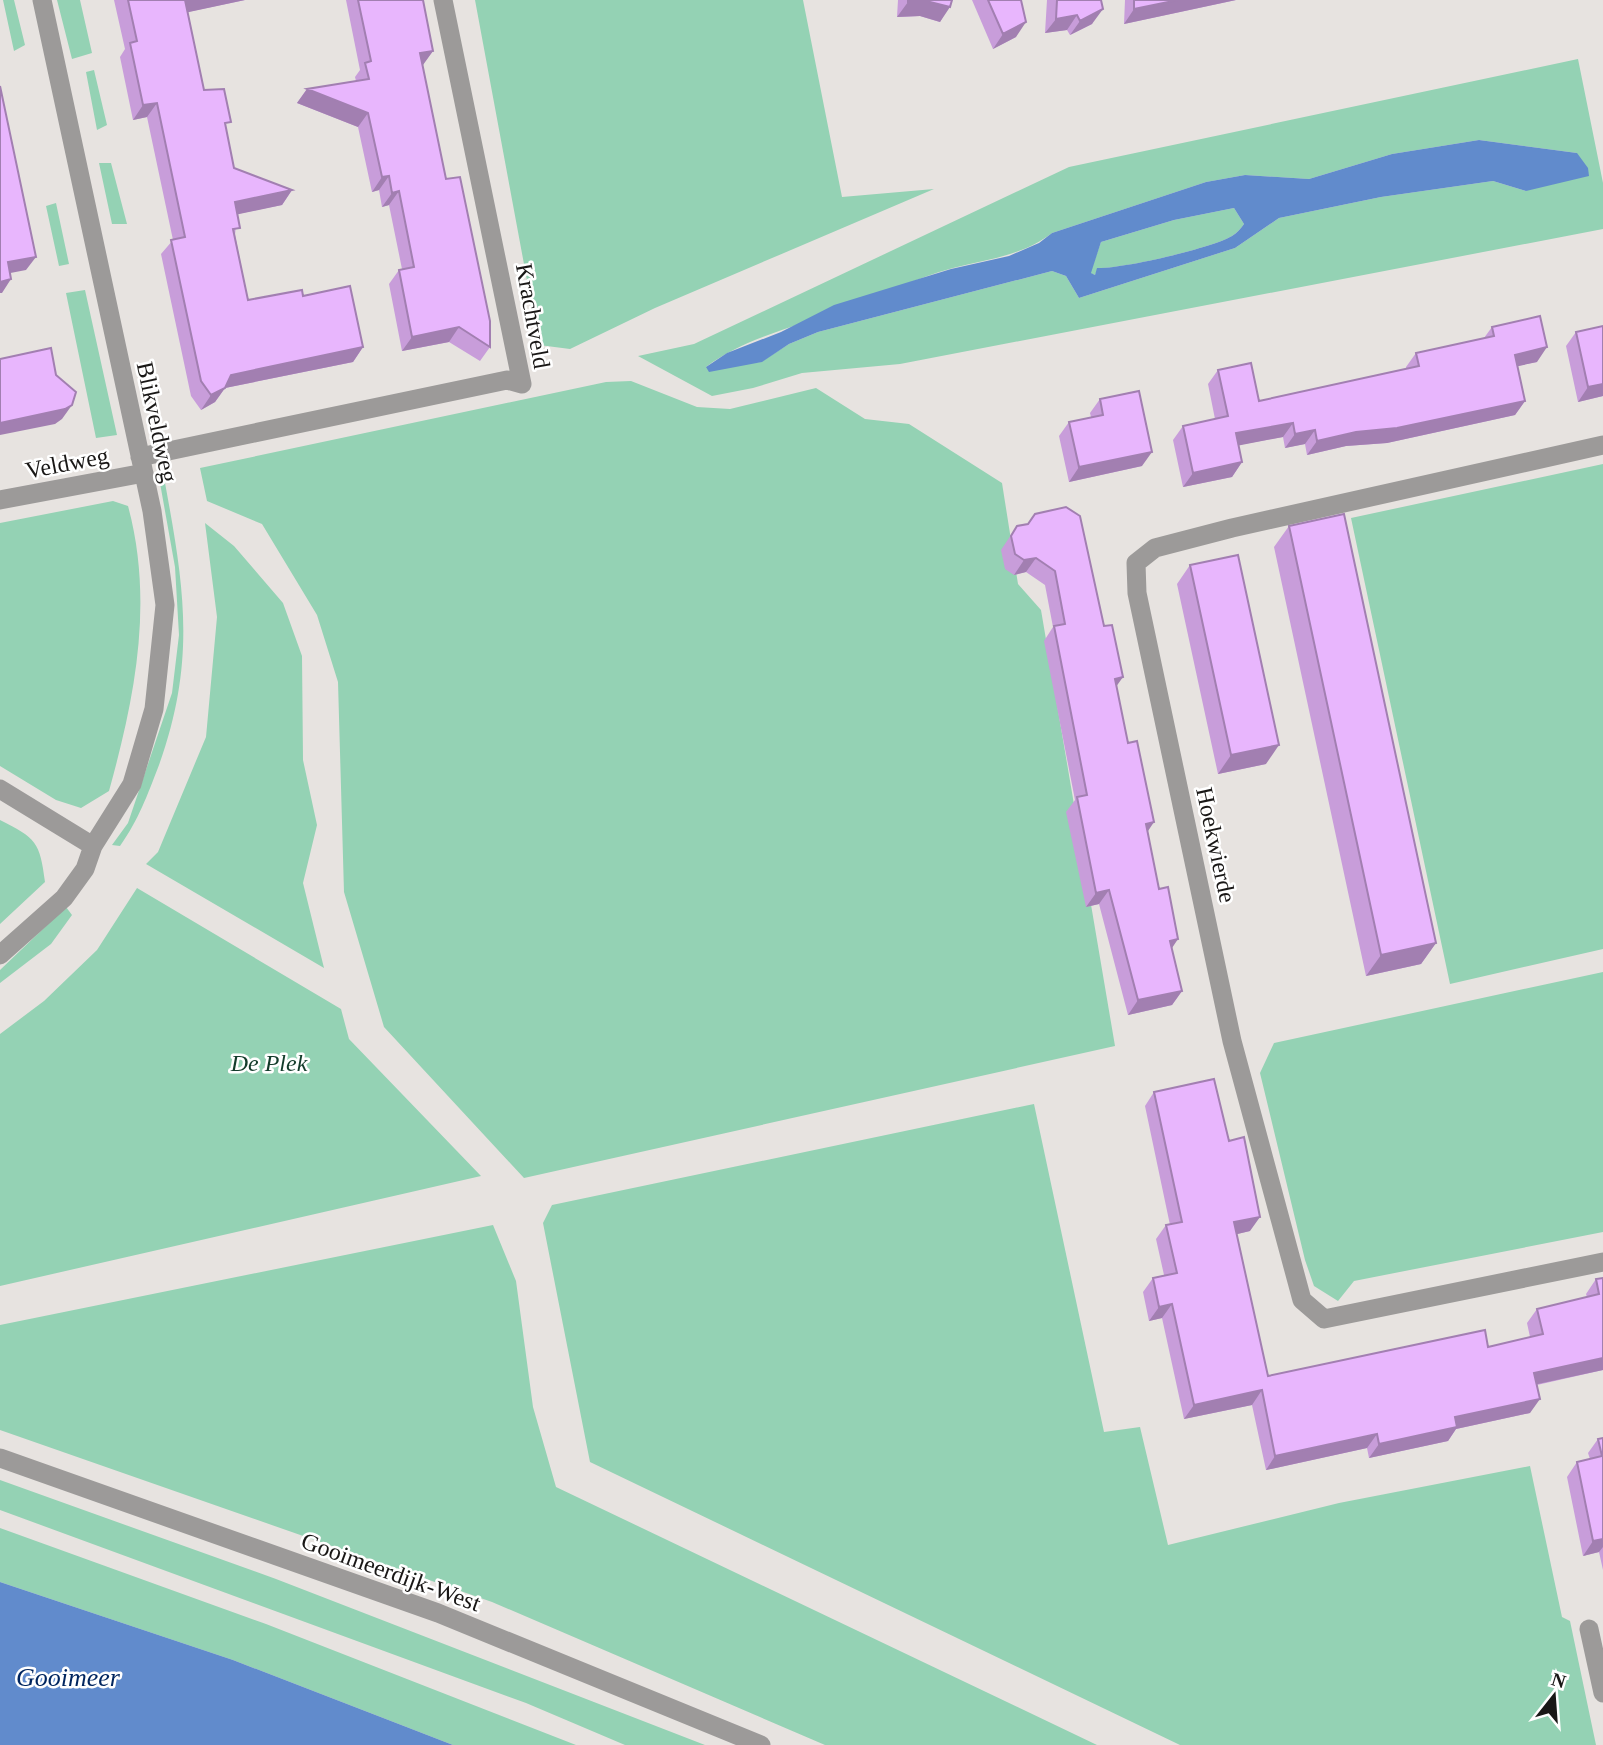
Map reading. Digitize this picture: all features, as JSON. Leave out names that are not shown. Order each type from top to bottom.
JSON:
[{"type":"street","name":"Blikveldweg","points":[[0,955],[64,898],[85,869],[93,846],[132,784],[154,709],[165,605],[142,465],[42,0]]},
{"type":"street","name":"Krachtveld","points":[[142,465],[507,380],[522,384],[443,0]]},
{"type":"street","name":"Hoekwierde","points":[[1603,445],[1231,528],[1155,548],[1136,563],[1138,593],[1233,1041],[1302,1300],[1324,1319],[1603,1262]]},
{"type":"street","name":"Veldweg","points":[[0,500],[142,465]]},
{"type":"street","points":[[0,789],[93,846]]},
{"type":"street","name":"Gooimeerdijk-West","points":[[0,1458],[438,1613],[761,1745]]},
{"type":"street","points":[[1589,1629],[1603,1693]]},
{"type":"green space","points":[[3,0],[14,0],[25,45],[14,51]]},
{"type":"green space","points":[[57,0],[80,0],[92,53],[72,59]]},
{"type":"green space","points":[[475,0],[803,0],[842,197],[934,189],[655,308],[570,349],[539,345]]},
{"type":"green space","points":[[1578,59],[1603,183],[1603,229],[900,364],[802,373],[753,388],[712,396],[638,356],[694,344],[1069,167]],"holes":[[[1479,140],[1577,153],[1526,191],[1493,181],[1381,197],[1279,218],[1235,248],[1079,298],[1066,276],[1052,271],[818,332],[789,344],[761,362],[706,367],[754,340],[925,277],[1017,252],[1052,233],[1206,182],[1245,175],[1309,179],[1392,154]]]},
{"type":"green space","points":[[94,70],[107,125],[97,130],[86,72]]},
{"type":"green space","points":[[99,163],[111,163],[127,224],[112,224]]},
{"type":"green space","points":[[56,203],[69,264],[59,266],[46,206]]},
{"type":"green space","points":[[1234,208],[1244,224],[1234,235],[1221,241],[1146,261],[1098,268],[1095,275],[1090,273],[1101,242],[1174,220]]},
{"type":"green space","points":[[85,290],[117,435],[96,438],[66,293]]},
{"type":"green space","points":[[631,381],[697,407],[730,409],[816,388],[865,419],[909,424],[1002,483],[1018,584],[1041,610],[1115,1046],[524,1178],[384,1027],[344,892],[338,682],[317,615],[262,524],[207,501],[200,468],[606,382]]},
{"type":"green space","points":[[1603,464],[1603,949],[1450,984],[1351,518]]},
{"type":"green space","points":[[163,472],[181,584],[183,653],[179,689],[171,726],[146,797],[120,846],[112,845],[128,823],[172,693],[179,635],[175,567],[160,483]]},
{"type":"green space","points":[[113,501],[128,506],[136,542],[140,578],[138,649],[127,720],[109,791],[81,808],[56,800],[0,766],[0,523]]},
{"type":"green space","points":[[205,523],[234,546],[283,603],[302,656],[303,760],[317,825],[303,883],[324,968],[146,864],[158,852],[206,737],[217,617]]},
{"type":"green space","points":[[0,820],[22,832],[34,843],[41,858],[45,882],[0,924]]},
{"type":"green space","name":"De Plek","points":[[137,888],[341,1009],[349,1039],[481,1176],[0,1286],[0,1034],[44,1001],[97,950]]},
{"type":"green space","points":[[66,907],[72,915],[51,944],[0,983],[0,970]]},
{"type":"green space","points":[[1603,972],[1603,1232],[1354,1281],[1338,1301],[1314,1286],[1305,1260],[1260,1073],[1274,1043]]},
{"type":"green space","points":[[1034,1104],[1104,1432],[1140,1427],[1168,1545],[1339,1503],[1530,1466],[1562,1617],[1570,1621],[1596,1745],[1180,1745],[590,1462],[543,1223],[552,1205]]},
{"type":"green space","points":[[493,1225],[516,1281],[533,1407],[556,1487],[1097,1745],[825,1745],[492,1602],[0,1430],[0,1325]]},
{"type":"green space","points":[[0,1480],[276,1579],[705,1745],[625,1745],[526,1703],[0,1510]]},
{"type":"green space","points":[[0,1528],[266,1624],[576,1745],[453,1745],[233,1660],[0,1582]]},
{"type":"water","points":[[1479,140],[1577,153],[1588,168],[1589,176],[1526,191],[1493,181],[1381,197],[1279,218],[1235,248],[1079,298],[1066,276],[1052,271],[818,332],[789,344],[762,362],[709,372],[706,367],[727,353],[781,332],[834,305],[951,269],[1009,256],[1039,243],[1052,233],[1206,182],[1245,175],[1309,179],[1392,154]],"holes":[[[1234,208],[1244,224],[1232,236],[1206,246],[1145,261],[1097,268],[1095,275],[1091,273],[1101,242],[1174,220]]]},
{"type":"water","name":"Gooimeer","points":[[0,1582],[233,1660],[453,1745],[0,1745]]},
{"type":"building","points":[[128,0],[185,0],[204,90],[224,89],[231,122],[225,123],[234,168],[292,190],[235,202],[240,228],[233,229],[248,300],[302,290],[303,296],[350,286],[363,347],[231,375],[225,388],[211,395],[201,381],[171,240],[185,237],[157,103],[143,105],[130,43],[137,41]]},
{"type":"building","points":[[358,0],[423,0],[433,51],[420,53],[446,179],[460,177],[490,321],[490,347],[459,327],[412,337],[399,270],[414,267],[399,191],[392,193],[389,176],[382,177],[368,113],[307,89],[369,79],[365,63],[371,61]]},
{"type":"building","points":[[908,0],[952,0],[950,7]]},
{"type":"building","points":[[988,0],[1021,0],[1026,22],[1003,34]]},
{"type":"building","points":[[1057,0],[1101,0],[1103,9],[1080,21],[1077,15],[1056,19]]},
{"type":"building","points":[[1134,0],[1178,0],[1134,9]]},
{"type":"building","points":[[0,86],[36,257],[8,262],[11,279],[0,282]]},
{"type":"building","points":[[1540,316],[1547,347],[1515,355],[1525,401],[1397,428],[1356,432],[1317,441],[1315,430],[1295,434],[1293,423],[1236,433],[1242,462],[1193,473],[1183,426],[1228,416],[1218,370],[1251,363],[1259,401],[1419,366],[1416,353],[1494,336],[1492,327]]},
{"type":"building","points":[[1603,326],[1603,384],[1588,387],[1576,332]]},
{"type":"building","points":[[51,348],[56,375],[76,392],[72,405],[65,409],[0,423],[0,359]]},
{"type":"building","points":[[1139,391],[1152,452],[1079,467],[1069,422],[1103,415],[1100,399]]},
{"type":"building","points":[[1066,507],[1080,516],[1104,626],[1112,625],[1123,677],[1115,679],[1128,743],[1137,741],[1154,822],[1146,824],[1159,889],[1168,887],[1178,939],[1170,941],[1182,991],[1138,1000],[1109,890],[1096,893],[1077,797],[1087,795],[1054,626],[1065,624],[1055,571],[1036,558],[1024,560],[1015,554],[1011,536],[1017,526],[1028,524],[1035,514]]},
{"type":"building","points":[[1344,514],[1436,943],[1381,955],[1289,526]]},
{"type":"building","points":[[1238,555],[1279,745],[1231,755],[1190,565]]},
{"type":"building","points":[[1214,1079],[1229,1141],[1244,1137],[1260,1217],[1234,1222],[1268,1376],[1485,1330],[1488,1347],[1543,1334],[1537,1309],[1599,1294],[1596,1279],[1603,1278],[1603,1358],[1534,1373],[1540,1399],[1455,1417],[1457,1427],[1379,1444],[1377,1434],[1275,1456],[1262,1390],[1194,1405],[1172,1304],[1159,1307],[1153,1278],[1177,1273],[1166,1225],[1182,1222],[1154,1092]]},
{"type":"building","points":[[1603,1438],[1603,1539],[1593,1541],[1577,1462],[1602,1456],[1598,1439]]}]
